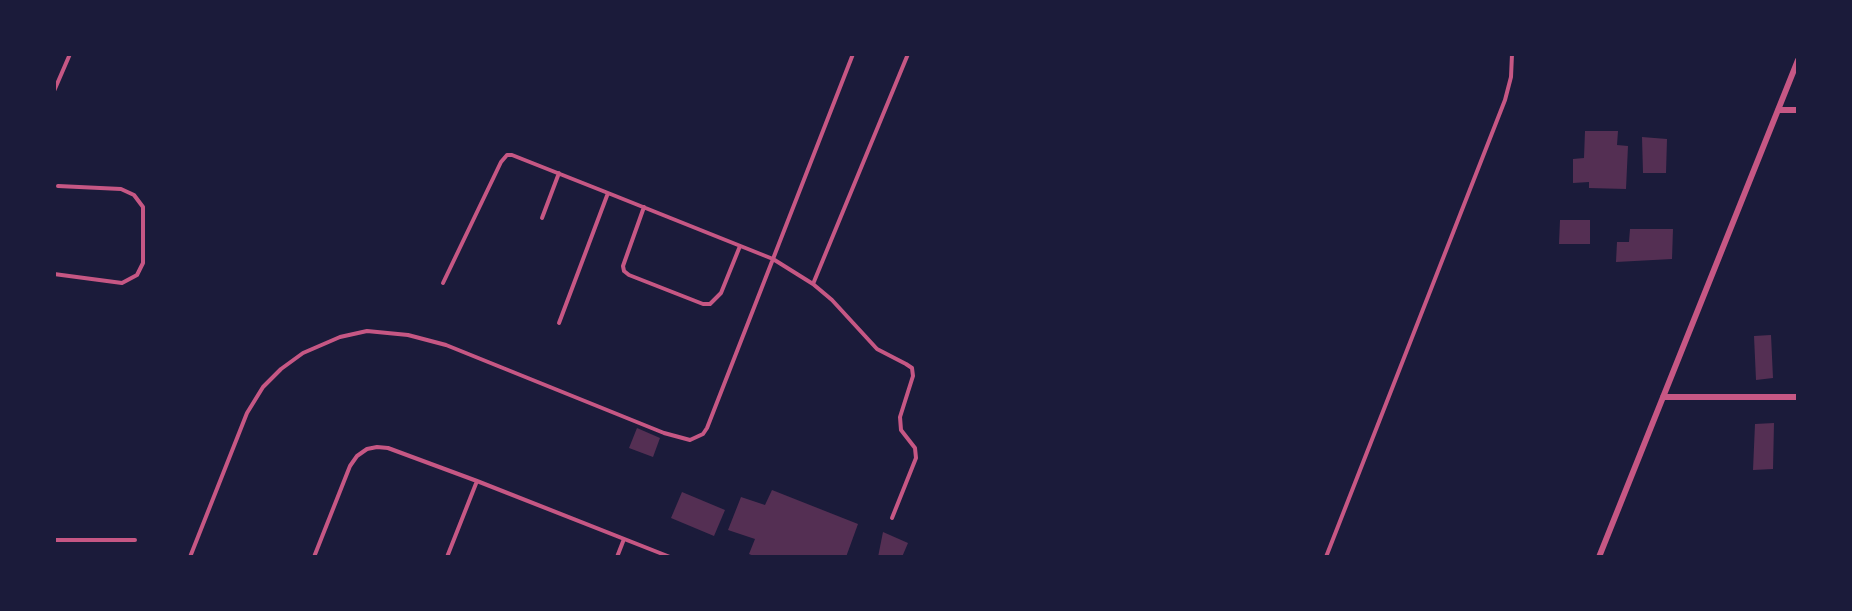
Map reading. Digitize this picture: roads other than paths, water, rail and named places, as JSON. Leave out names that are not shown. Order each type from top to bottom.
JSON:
[{"type":"street","points":[[1599,557],[1798,60]]},
{"type":"street","points":[[1778,110],[1798,110]]},
{"type":"street","points":[[1663,397],[1798,397]]},
{"type":"lane","points":[[54,91],[70,54]]},
{"type":"lane","points":[[190,557],[247,413],[263,387],[280,369],[303,353],[340,337],[368,331],[408,335],[446,345],[664,433],[690,441],[703,434],[853,54]]},
{"type":"lane","points":[[813,284],[908,54]]},
{"type":"lane","points":[[1326,557],[1504,100],[1511,77],[1512,54]]},
{"type":"lane","points":[[443,282],[504,157],[512,154],[773,259],[813,284],[832,300],[877,349],[912,368],[913,376],[900,417],[901,429],[915,448],[916,458],[892,518]]},
{"type":"lane","points":[[542,218],[559,173]]},
{"type":"lane","points":[[54,274],[123,283],[138,275],[143,262],[143,207],[134,195],[121,189],[58,186]]},
{"type":"lane","points":[[559,323],[608,193]]},
{"type":"lane","points":[[644,207],[622,266],[629,275],[703,304],[710,304],[721,293],[740,246]]},
{"type":"lane","points":[[314,557],[350,466],[357,456],[367,449],[377,447],[388,448],[477,481],[670,557]]},
{"type":"lane","points":[[447,557],[477,481]]},
{"type":"lane","points":[[617,557],[624,539]]},
{"type":"lane","points":[[54,540],[135,540]]}]
